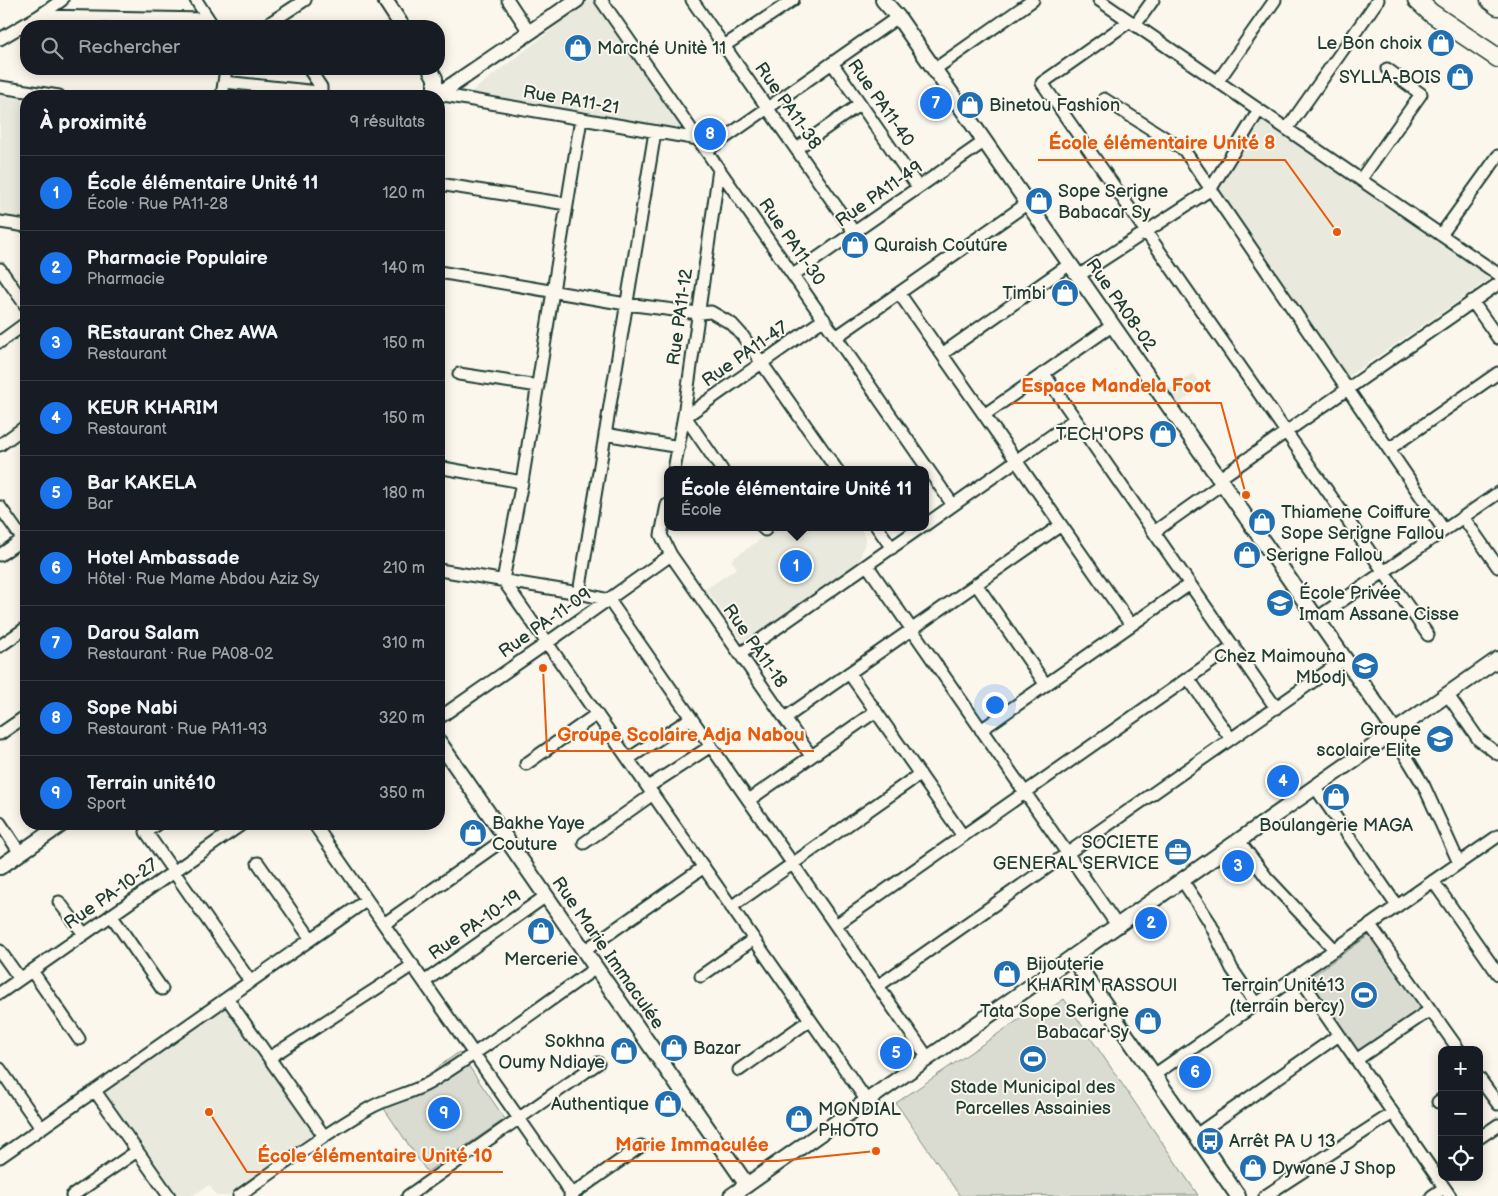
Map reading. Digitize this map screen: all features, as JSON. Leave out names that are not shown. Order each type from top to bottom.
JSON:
[{"type":"main road","points":[[1416,0],[1431,13],[1498,58]]},
{"type":"main road","points":[[1490,0],[1498,6]]},
{"type":"street","points":[[32,20],[62,0]]},
{"type":"street","points":[[196,0],[210,20]]},
{"type":"street","points":[[281,20],[305,0]]},
{"type":"street","points":[[386,0],[398,20]]},
{"type":"street","points":[[508,0],[529,32]]},
{"type":"street","points":[[445,90],[577,0]]},
{"type":"street","name":"Rue PA11-30","points":[[601,0],[926,466]]},
{"type":"street","name":"Rue PA11-38","points":[[692,0],[854,232]]},
{"type":"street","points":[[724,46],[793,0]]},
{"type":"street","name":"Rue PA08-02","points":[[883,0],[898,17],[985,141],[1317,618],[1394,732]]},
{"type":"street","points":[[934,69],[1033,0]]},
{"type":"street","points":[[1099,0],[1498,274]]},
{"type":"street","points":[[1153,0],[1133,23],[1042,83],[1428,635]]},
{"type":"street","points":[[1218,81],[1275,0]]},
{"type":"street","points":[[1287,129],[1378,0]]},
{"type":"street","points":[[39,16],[154,20]]},
{"type":"street","points":[[706,151],[898,17]]},
{"type":"street","points":[[0,39],[20,27]]},
{"type":"street","name":"Rue PA11-40","points":[[832,63],[918,187]]},
{"type":"street","points":[[1361,180],[1421,94],[1387,70]]},
{"type":"street","points":[[223,90],[225,75]]},
{"type":"street","points":[[313,75],[321,90]]},
{"type":"street","points":[[433,75],[435,90]]},
{"type":"street","points":[[224,82],[299,90]]},
{"type":"street","points":[[0,87],[20,90]]},
{"type":"street","name":"Rue PA11-21","points":[[445,97],[698,139]]},
{"type":"street","points":[[1104,99],[1184,150],[1444,530]]},
{"type":"street","points":[[796,149],[860,104]]},
{"type":"street","points":[[1078,276],[1210,190],[1259,110]]},
{"type":"street","points":[[581,119],[522,482],[503,580],[866,1101]]},
{"type":"street","points":[[579,593],[655,132]]},
{"type":"street","name":"Rue PA11-49","points":[[793,275],[985,141]]},
{"type":"street","points":[[1441,235],[1498,156]]},
{"type":"street","name":"Rue PA11-12","points":[[675,466],[685,416],[698,313],[720,169]]},
{"type":"street","points":[[445,185],[567,204]]},
{"type":"street","points":[[836,337],[1028,203]]},
{"type":"street","points":[[0,222],[20,225]]},
{"type":"street","points":[[942,354],[1070,264]]},
{"type":"street","points":[[0,269],[20,297]]},
{"type":"street","points":[[445,273],[626,304],[698,313],[711,312],[732,324],[762,363],[834,466]]},
{"type":"street","points":[[1154,532],[1286,432],[1498,284]]},
{"type":"street","points":[[899,293],[1131,626]]},
{"type":"street","points":[[1472,301],[1498,338]]},
{"type":"street","name":"Rue PA11-47","points":[[685,416],[824,319]]},
{"type":"street","points":[[984,415],[1113,325]]},
{"type":"street","points":[[0,342],[20,327]]},
{"type":"street","points":[[1389,450],[1498,373]]},
{"type":"street","points":[[459,374],[538,386]]},
{"type":"street","points":[[1044,374],[1276,708]]},
{"type":"street","points":[[685,416],[719,466]]},
{"type":"street","points":[[929,522],[1075,420]]},
{"type":"street","points":[[0,445],[20,430]]},
{"type":"street","points":[[605,434],[679,447]]},
{"type":"street","points":[[445,468],[522,482]]},
{"type":"street","name":"Rue PA11-30","points":[[929,471],[953,505]]},
{"type":"street","points":[[1317,618],[1498,493]]},
{"type":"street","points":[[0,507],[20,535]]},
{"type":"street","points":[[1463,517],[1498,567]]},
{"type":"street","points":[[664,520],[661,535],[671,555]]},
{"type":"street","points":[[785,718],[1061,525]]},
{"type":"street","points":[[880,531],[892,548]]},
{"type":"street","points":[[740,654],[916,531]]},
{"type":"street","points":[[0,555],[20,545]]},
{"type":"street","name":"Rue PA-11-09","points":[[445,714],[671,555]]},
{"type":"street","name":"Rue PA11-18","points":[[671,555],[811,756]]},
{"type":"street","points":[[867,565],[1117,925]]},
{"type":"street","points":[[445,571],[579,593],[609,600],[928,1058]]},
{"type":"street","points":[[976,584],[1046,685]]},
{"type":"street","points":[[981,730],[1190,584]]},
{"type":"street","points":[[0,646],[20,632]]},
{"type":"street","points":[[836,925],[1234,646]]},
{"type":"street","points":[[878,986],[1345,659]]},
{"type":"street","points":[[731,1196],[1498,659]]},
{"type":"street","points":[[849,673],[963,836]]},
{"type":"street","points":[[1188,678],[1231,739]]},
{"type":"street","points":[[1447,694],[1480,740],[1498,754]]},
{"type":"street","points":[[748,800],[876,711]]},
{"type":"street","points":[[526,764],[597,714]]},
{"type":"street","points":[[628,758],[691,718]]},
{"type":"street","points":[[0,734],[20,720]]},
{"type":"street","points":[[1394,732],[1424,786],[1459,863]]},
{"type":"street","points":[[584,843],[711,746]]},
{"type":"street","name":"Rue Marie Immaculée","points":[[445,751],[747,1185]]},
{"type":"street","points":[[731,907],[920,774]]},
{"type":"street","points":[[1315,787],[1397,906]]},
{"type":"street","points":[[0,824],[20,853]]},
{"type":"street","points":[[0,867],[53,830]]},
{"type":"street","points":[[149,830],[146,832],[250,982]]},
{"type":"street","name":"Rue PA-10-27","points":[[0,993],[234,830]]},
{"type":"street","points":[[318,830],[572,1195],[641,1146]]},
{"type":"street","points":[[384,924],[506,838]]},
{"type":"street","points":[[1239,840],[1267,878],[1334,950]]},
{"type":"street","points":[[1154,1075],[1459,863],[1496,841]]},
{"type":"street","points":[[258,863],[311,939]]},
{"type":"street","points":[[584,951],[704,867]]},
{"type":"street","points":[[1182,880],[1209,922],[1232,969],[1256,1004]]},
{"type":"street","points":[[1433,881],[1498,974]]},
{"type":"street","name":"Rue PA-10-19","points":[[424,982],[546,896]]},
{"type":"street","points":[[0,1157],[367,900]]},
{"type":"street","points":[[59,902],[84,934]]},
{"type":"street","points":[[111,915],[162,989]]},
{"type":"street","points":[[1370,925],[1456,1046]]},
{"type":"street","points":[[701,976],[754,939]]},
{"type":"street","points":[[0,951],[20,980]]},
{"type":"street","points":[[1072,957],[1238,1196]]},
{"type":"street","points":[[269,1058],[413,965]]},
{"type":"street","points":[[239,1196],[324,1136],[382,1102],[428,1084],[596,968]]},
{"type":"street","points":[[32,971],[79,1038]]},
{"type":"street","points":[[1298,975],[1447,1192],[1432,1196]]},
{"type":"street","points":[[227,998],[324,1136]]},
{"type":"street","points":[[1356,1060],[1430,1010]]},
{"type":"street","points":[[739,1070],[810,1020]]},
{"type":"street","points":[[1196,1135],[1339,1035]]},
{"type":"street","points":[[408,1196],[598,1063]]},
{"type":"street","points":[[0,1069],[41,1128]]},
{"type":"street","points":[[1483,1083],[1498,1104]]},
{"type":"street","points":[[95,1091],[169,1196]]},
{"type":"street","points":[[1265,1196],[1393,1113]]},
{"type":"street","points":[[1482,1136],[1498,1125]]},
{"type":"street","points":[[72,1196],[137,1151]]},
{"type":"shaded area","name":"Marché Unitè 11","points":[[590,0],[594,0],[686,129],[466,96]]},
{"type":"shaded area","points":[[0,95],[20,99],[20,219],[0,216]]},
{"type":"shaded area","points":[[1259,119],[1493,277],[1346,378],[1217,188]]},
{"type":"shaded area","points":[[1193,373],[1202,388],[1178,404],[1168,389]]},
{"type":"shaded area","points":[[772,531],[862,531],[866,539],[858,565],[745,644],[706,589],[737,568],[731,560]]},
{"type":"shaded area","name":"Terrain Unité13 (terrain bercy)","points":[[1371,934],[1424,1010],[1358,1057],[1305,981]]},
{"type":"shaded area","name":"Stade Municipal des Parcelles Assainies","points":[[1064,999],[1198,1195],[960,1196],[896,1103],[1036,1008],[1041,1015]]},
{"type":"shaded area","points":[[226,1003],[316,1135],[228,1196],[217,1196],[209,1185],[192,1196],[175,1196],[102,1089]]},
{"type":"shaded area","points":[[459,1052],[505,1119],[427,1172],[383,1107]]},
{"type":"place","name":"Le Bon choix","points":[[1441,43]]},
{"type":"place","name":"Marché Unitè 11","points":[[578,48]]},
{"type":"place","name":"SYLLA-BOIS","points":[[1460,77]]},
{"type":"place","name":"Darou Salam","points":[[936,103]]},
{"type":"place","name":"Binetou Fashion","points":[[970,105]]},
{"type":"place","name":"Sope Nabi","points":[[710,134]]},
{"type":"place","name":"Sope Serigne Babacar Sy","points":[[1039,201]]},
{"type":"place","name":"École élémentaire Unité 8","points":[[1337,232]]},
{"type":"place","name":"Quraish Couture","points":[[855,245]]},
{"type":"place","name":"Timbi","points":[[1065,293]]},
{"type":"place","name":"TECH'OPS","points":[[1163,434]]},
{"type":"place","name":"Espace Mandela Foot","points":[[1246,495]]},
{"type":"place","name":"Thiamene Coiffure Sope Serigne Fallou","points":[[1262,522]]},
{"type":"place","name":"Serigne Fallou","points":[[1247,555]]},
{"type":"place","name":"École élémentaire Unité 11","points":[[796,566]]},
{"type":"place","name":"École Privée Imam Assane Cisse","points":[[1280,603]]},
{"type":"place","name":"Chez Maimouna Mbodj","points":[[1365,666]]},
{"type":"place","name":"Groupe Scolaire Adja Nabou","points":[[543,668]]},
{"type":"place","name":"Groupe scolaire Elite","points":[[1440,739]]},
{"type":"place","name":"KEUR KHARIM","points":[[1283,781]]},
{"type":"place","name":"Boulangerie MAGA","points":[[1336,797]]},
{"type":"place","name":"Bakhe Yaye Couture","points":[[473,833]]},
{"type":"place","name":"SOCIETE GENERAL SERVICE","points":[[1178,852]]},
{"type":"place","name":"REstaurant Chez AWA","points":[[1238,866]]},
{"type":"place","name":"Pharmacie Populaire","points":[[1151,923]]},
{"type":"place","name":"Mercerie","points":[[541,931]]},
{"type":"place","name":"Bijouterie KHARIM RASSOUl","points":[[1007,974]]},
{"type":"place","name":"Terrain Unité13 (terrain bercy)","points":[[1364,995]]},
{"type":"place","name":"Tata Sope Serigne Babacar Sy","points":[[1148,1021]]},
{"type":"place","name":"Bazar","points":[[674,1048]]},
{"type":"place","name":"Sokhna Oumy Ndiaye","points":[[624,1051]]},
{"type":"place","name":"Bar KAKELA","points":[[896,1053]]},
{"type":"place","name":"Stade Municipal des Parcelles Assainies","points":[[1033,1059]]},
{"type":"place","name":"Hotel Ambassade","points":[[1195,1072]]},
{"type":"place","name":"Authentique","points":[[668,1104]]},
{"type":"place","name":"École élémentaire Unité 10","points":[[209,1112]]},
{"type":"place","name":"Terrain unité10","points":[[444,1113]]},
{"type":"place","name":"MONDIAL PHOTO","points":[[799,1119]]},
{"type":"place","name":"Arrêt PA U 13","points":[[1210,1141]]},
{"type":"place","name":"Marie Immaculée","points":[[876,1151]]},
{"type":"place","name":"Dywane J Shop","points":[[1253,1168]]}]
